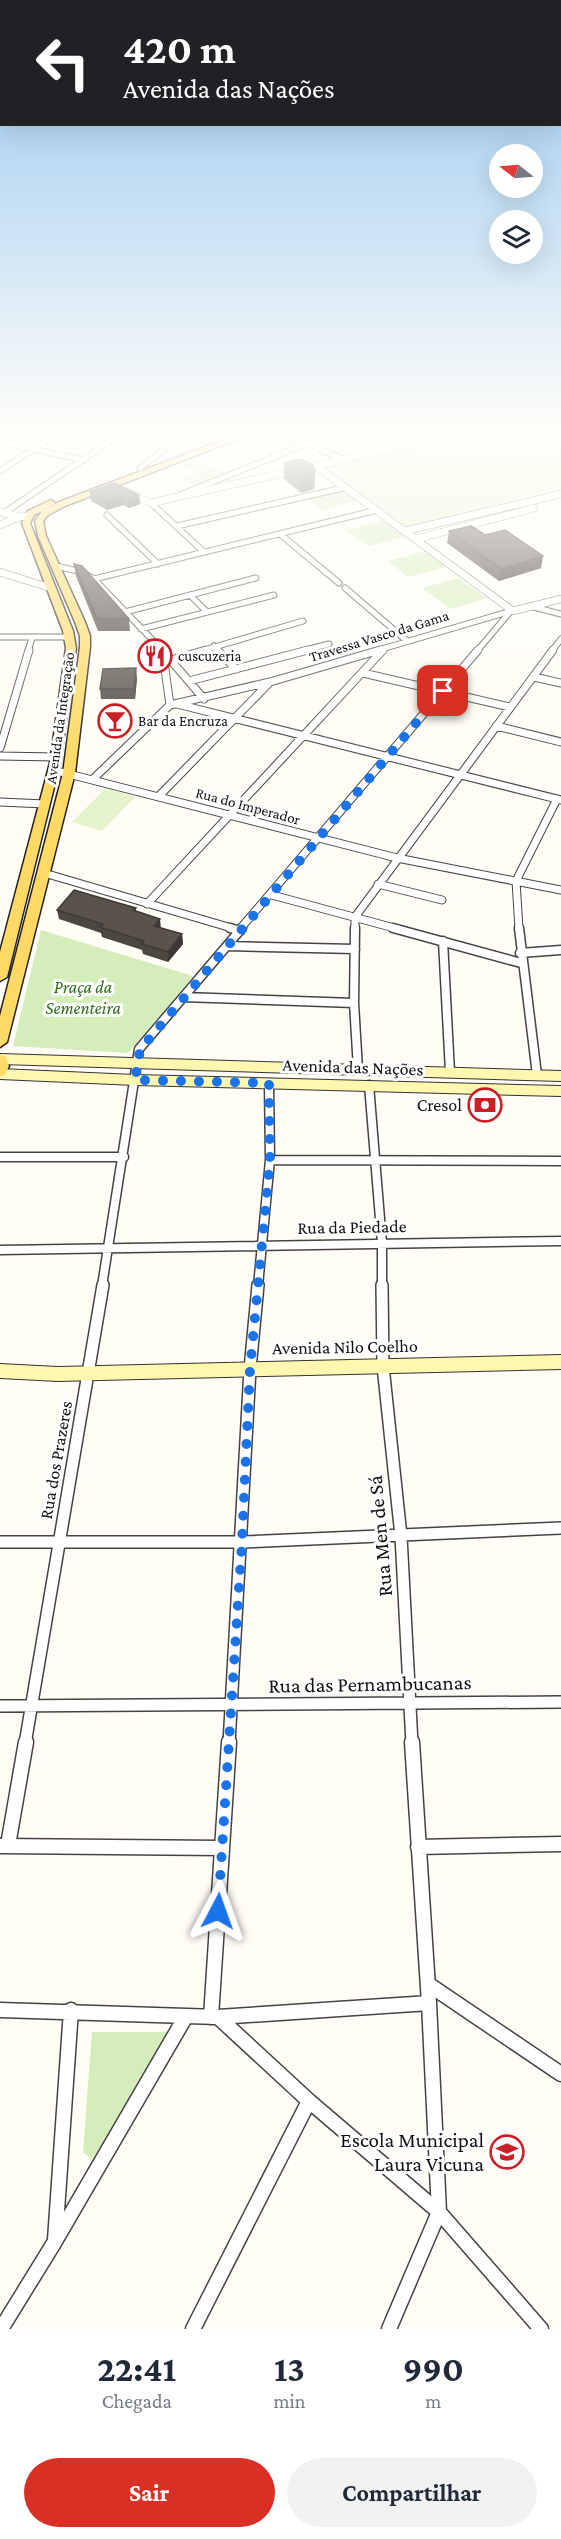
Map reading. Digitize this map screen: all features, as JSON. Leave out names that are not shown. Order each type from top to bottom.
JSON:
[{"type":"main road","name":"Avenida da Integração","points":[[0,977],[4,942],[45,804],[56,757],[70,656],[70,637],[33,542]]},
{"type":"main road","name":"Avenida da Integração","points":[[0,1042],[69,773],[84,654],[85,636],[45,542]]},
{"type":"main road","points":[[63,620],[78,617]]},
{"type":"main road","points":[[0,1060],[2,1066],[0,1072]]},
{"type":"main road","name":"Avenida das Nações","points":[[0,1060],[561,1076]]},
{"type":"main road","name":"Avenida das Nações","points":[[0,1072],[135,1080],[561,1090]]},
{"type":"main road","name":"Avenida Nilo Coelho","points":[[58,1374],[561,1362]]},
{"type":"main road","points":[[0,1371],[58,1374]]},
{"type":"main road","points":[[0,1381],[58,1374]]},
{"type":"street","points":[[134,542],[158,564]]},
{"type":"street","points":[[193,542],[204,552]]},
{"type":"street","points":[[94,579],[248,542]]},
{"type":"street","points":[[289,542],[339,583]]},
{"type":"street","points":[[420,542],[512,611]]},
{"type":"street","points":[[56,566],[82,572],[94,579],[170,658],[204,699]]},
{"type":"street","points":[[0,572],[51,588]]},
{"type":"street","points":[[60,577],[82,572]]},
{"type":"street","points":[[125,612],[256,578]]},
{"type":"street","points":[[345,588],[407,641]]},
{"type":"street","points":[[189,595],[207,612]]},
{"type":"street","points":[[141,629],[274,595]]},
{"type":"street","name":"Travessa Vasco da Gama","points":[[173,704],[204,699],[270,682],[512,611],[561,599]]},
{"type":"street","points":[[530,606],[561,614]]},
{"type":"street","name":"Rua dos Prazeres","points":[[4,1846],[33,1705],[110,1248],[140,1050],[512,611]]},
{"type":"street","points":[[173,704],[162,666],[170,658],[303,621]]},
{"type":"street","points":[[0,637],[70,637]]},
{"type":"street","points":[[0,748],[32,638]]},
{"type":"street","points":[[358,1069],[354,1003],[355,917],[561,639]]},
{"type":"street","points":[[189,681],[329,644]]},
{"type":"street","points":[[214,646],[236,669]]},
{"type":"street","points":[[147,904],[385,648]]},
{"type":"street","points":[[363,673],[510,707]]},
{"type":"street","points":[[534,677],[561,683]]},
{"type":"street","points":[[159,796],[270,682]]},
{"type":"street","points":[[173,704],[559,800],[516,881],[521,963],[537,1075]]},
{"type":"street","points":[[93,779],[173,704]]},
{"type":"street","points":[[496,726],[561,742]]},
{"type":"street","points":[[0,756],[56,757]]},
{"type":"street","name":"Rua do Imperador","points":[[53,770],[397,858],[561,890]]},
{"type":"street","points":[[0,802],[45,804]]},
{"type":"street","points":[[44,873],[240,931]]},
{"type":"street","points":[[378,884],[442,900]]},
{"type":"street","points":[[272,895],[521,963]]},
{"type":"street","points":[[443,942],[450,1072]]},
{"type":"street","points":[[227,946],[355,949]]},
{"type":"street","points":[[520,953],[561,950]]},
{"type":"street","points":[[183,997],[354,1003]]},
{"type":"street","points":[[215,2017],[222,1848],[242,1542],[250,1369],[270,1160],[269,1083]]},
{"type":"street","name":"Rua Men de Sá","points":[[369,1085],[382,1243],[382,1366],[401,1536],[428,1984],[439,2212]]},
{"type":"street","points":[[0,1157],[124,1157]]},
{"type":"street","points":[[270,1160],[561,1161]]},
{"type":"street","name":"Rua da Piedade","points":[[0,1250],[561,1241]]},
{"type":"street","points":[[0,1542],[242,1542],[561,1528]]},
{"type":"street","name":"Rua das Pernambucanas","points":[[0,1706],[561,1702]]},
{"type":"street","points":[[418,1847],[561,1844]]},
{"type":"street","points":[[4,1846],[222,1848]]},
{"type":"street","points":[[428,1984],[561,2074]]},
{"type":"street","points":[[0,2010],[71,2010],[215,2017],[429,2003]]},
{"type":"street","points":[[54,2243],[71,2010]]},
{"type":"street","points":[[1,2329],[54,2243],[186,2016]]},
{"type":"street","points":[[215,2017],[309,2102],[439,2212],[541,2329]]},
{"type":"street","points":[[193,2329],[309,2102]]},
{"type":"street","points":[[389,2329],[439,2212]]},
{"type":"green space","points":[[362,542],[386,542],[368,546]]},
{"type":"green space","points":[[425,551],[446,567],[408,577],[388,561]]},
{"type":"green space","points":[[458,578],[487,598],[451,609],[422,588]]},
{"type":"green space","points":[[106,788],[135,797],[102,831],[72,822]]},
{"type":"green space","name":"Praça da Sementeira","points":[[41,930],[193,976],[128,1053],[13,1046]]},
{"type":"green space","points":[[92,2032],[168,2032],[167,2042],[92,2160],[83,2152]]},
{"type":"building","points":[[464,542],[522,542],[543,556],[501,569]]},
{"type":"building","points":[[74,564],[82,566],[129,619],[97,619]]},
{"type":"building","points":[[136,668],[134,689],[100,689],[103,669]]},
{"type":"building","points":[[74,890],[136,908],[133,910],[160,919],[154,926],[182,934],[168,952],[142,944],[144,941],[100,927],[103,924],[57,910]]},
{"type":"place","name":"cuscuzeria","points":[[155,656]]},
{"type":"place","name":"Bar da Encruza","points":[[115,721]]},
{"type":"place","name":"Cresol","points":[[485,1105]]},
{"type":"place","name":"Escola Municipal Laura Vicuna","points":[[507,2152]]},
{"type":"route","points":[[218,1911],[242,1542],[250,1369],[270,1160],[269,1083],[135,1080],[138,1055],[183,997],[443,691]]}]
